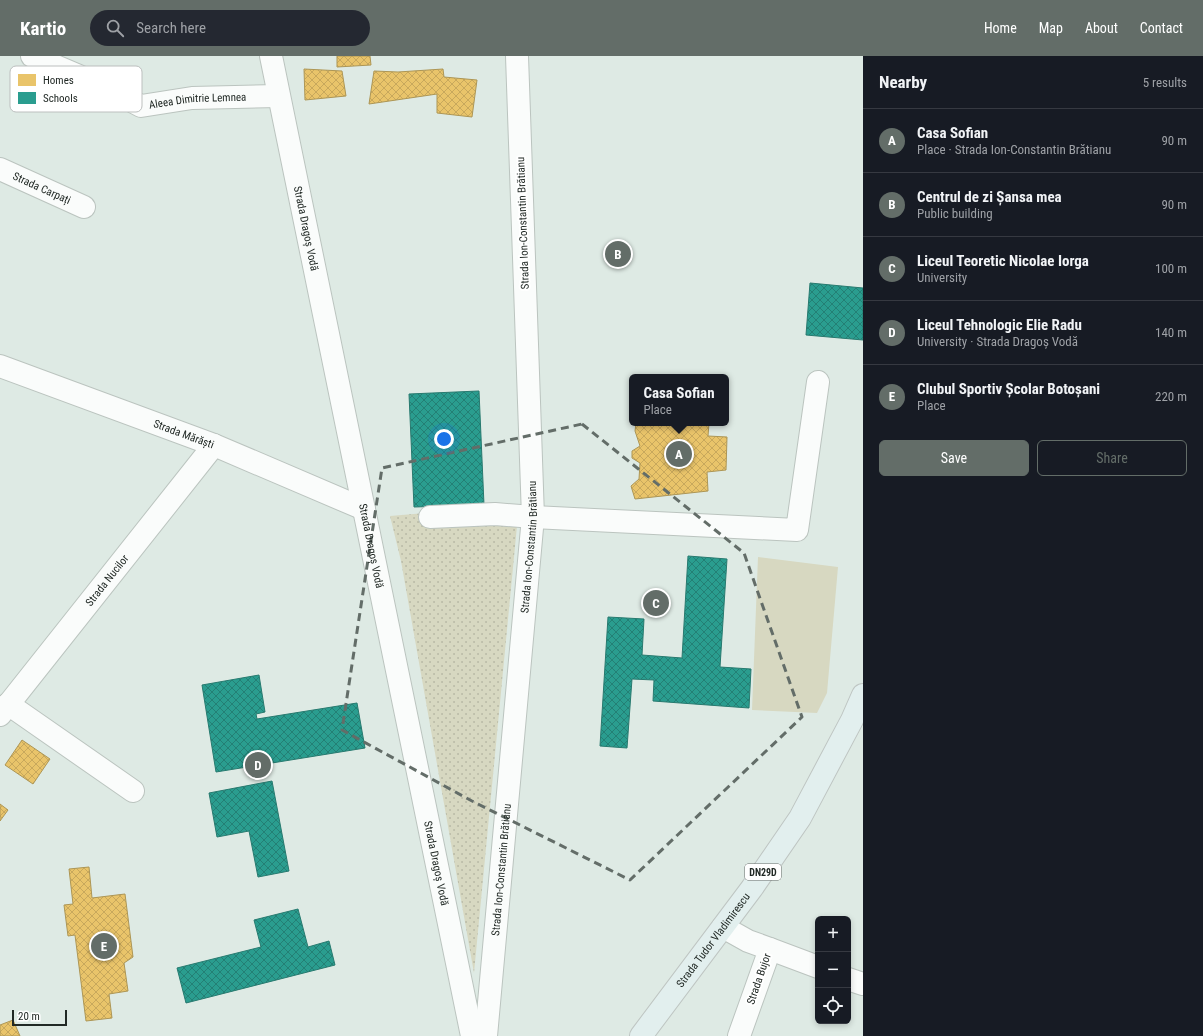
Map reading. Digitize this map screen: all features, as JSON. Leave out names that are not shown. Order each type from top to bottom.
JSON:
[{"type":"main road","name":"Strada Tudor Vladimirescu","points":[[641,1036],[723,927],[800,818],[852,720],[863,695]]},
{"type":"street","name":"Aleea Dimitrie Lemnea","points":[[32,56],[56,66]]},
{"type":"street","name":"Strada Dragoș Vodă","points":[[271,56],[472,1036]]},
{"type":"street","name":"Strada Ion-Constantin Brătianu","points":[[486,1036],[533,517],[517,56]]},
{"type":"street","name":"Aleea Dimitrie Lemnea","points":[[142,106],[192,98],[278,96]]},
{"type":"street","name":"Strada Carpați","points":[[0,169],[84,207]]},
{"type":"street","name":"Strada Mărăști","points":[[0,366],[214,445],[364,509]]},
{"type":"street","points":[[430,517],[495,514],[796,530],[818,382]]},
{"type":"street","name":"Strada Nucilor","points":[[4,710],[214,445]]},
{"type":"street","points":[[4,710],[133,791]]},
{"type":"street","name":"Strada Bujor","points":[[723,927],[748,941],[770,950],[739,1036]]},
{"type":"street","points":[[770,950],[815,966]]},
{"type":"street","points":[[851,979],[863,984]]},
{"type":"highlighted area","points":[[582,424],[744,553],[802,717],[630,880],[472,801],[342,730],[382,468]]},
{"type":"green space","points":[[519,505],[474,973],[401,561],[390,516]]},
{"type":"green space","points":[[758,557],[838,567],[827,693],[817,713],[752,710]]},
{"type":"building: Homes","points":[[337,56],[370,56],[371,65],[337,67]]},
{"type":"building: Homes","points":[[304,69],[342,71],[346,96],[305,100]]},
{"type":"building: Homes","points":[[443,69],[444,77],[477,80],[472,117],[437,113],[437,94],[369,104],[374,71],[398,72]]},
{"type":"building: Homes","points":[[636,426],[709,426],[708,436],[727,437],[726,470],[707,472],[708,491],[635,499],[631,486],[639,479],[640,463],[632,458],[632,451],[640,446],[635,431]]},
{"type":"building: Homes","points":[[22,740],[50,759],[33,784],[5,765]]},
{"type":"building: Homes","points":[[0,804],[8,810],[0,821]]},
{"type":"building: Homes","points":[[89,867],[92,898],[125,894],[133,957],[124,963],[128,991],[109,994],[112,1018],[86,1021],[75,935],[68,936],[64,905],[73,904],[69,869]]},
{"type":"building: Homes","points":[[13,1020],[20,1036],[0,1036],[0,1025]]},
{"type":"building: Schools","points":[[810,283],[863,288],[863,340],[806,335]]},
{"type":"building: Schools","points":[[479,391],[484,505],[414,507],[409,394]]},
{"type":"building: Schools","points":[[688,556],[727,559],[720,667],[751,669],[749,708],[653,701],[654,680],[632,679],[627,748],[600,746],[608,617],[644,619],[642,655],[682,658]]},
{"type":"building: Schools","points":[[259,675],[265,712],[256,714],[257,719],[357,703],[365,748],[216,772],[202,685]]},
{"type":"building: Schools","points":[[272,781],[289,871],[258,877],[249,831],[217,837],[209,793]]},
{"type":"building: Schools","points":[[298,909],[308,947],[329,941],[335,965],[186,1003],[177,968],[261,947],[254,920]]},
{"type":"place","name":"Centrul de zi Șansa mea","points":[[618,254]]},
{"type":"place","name":"Casa Sofian","points":[[679,454]]},
{"type":"place","name":"Liceul Teoretic Nicolae Iorga","points":[[656,603]]},
{"type":"place","name":"Liceul Tehnologic Elie Radu","points":[[258,765]]},
{"type":"place","name":"Clubul Sportiv Școlar Botoșani","points":[[104,946]]}]
